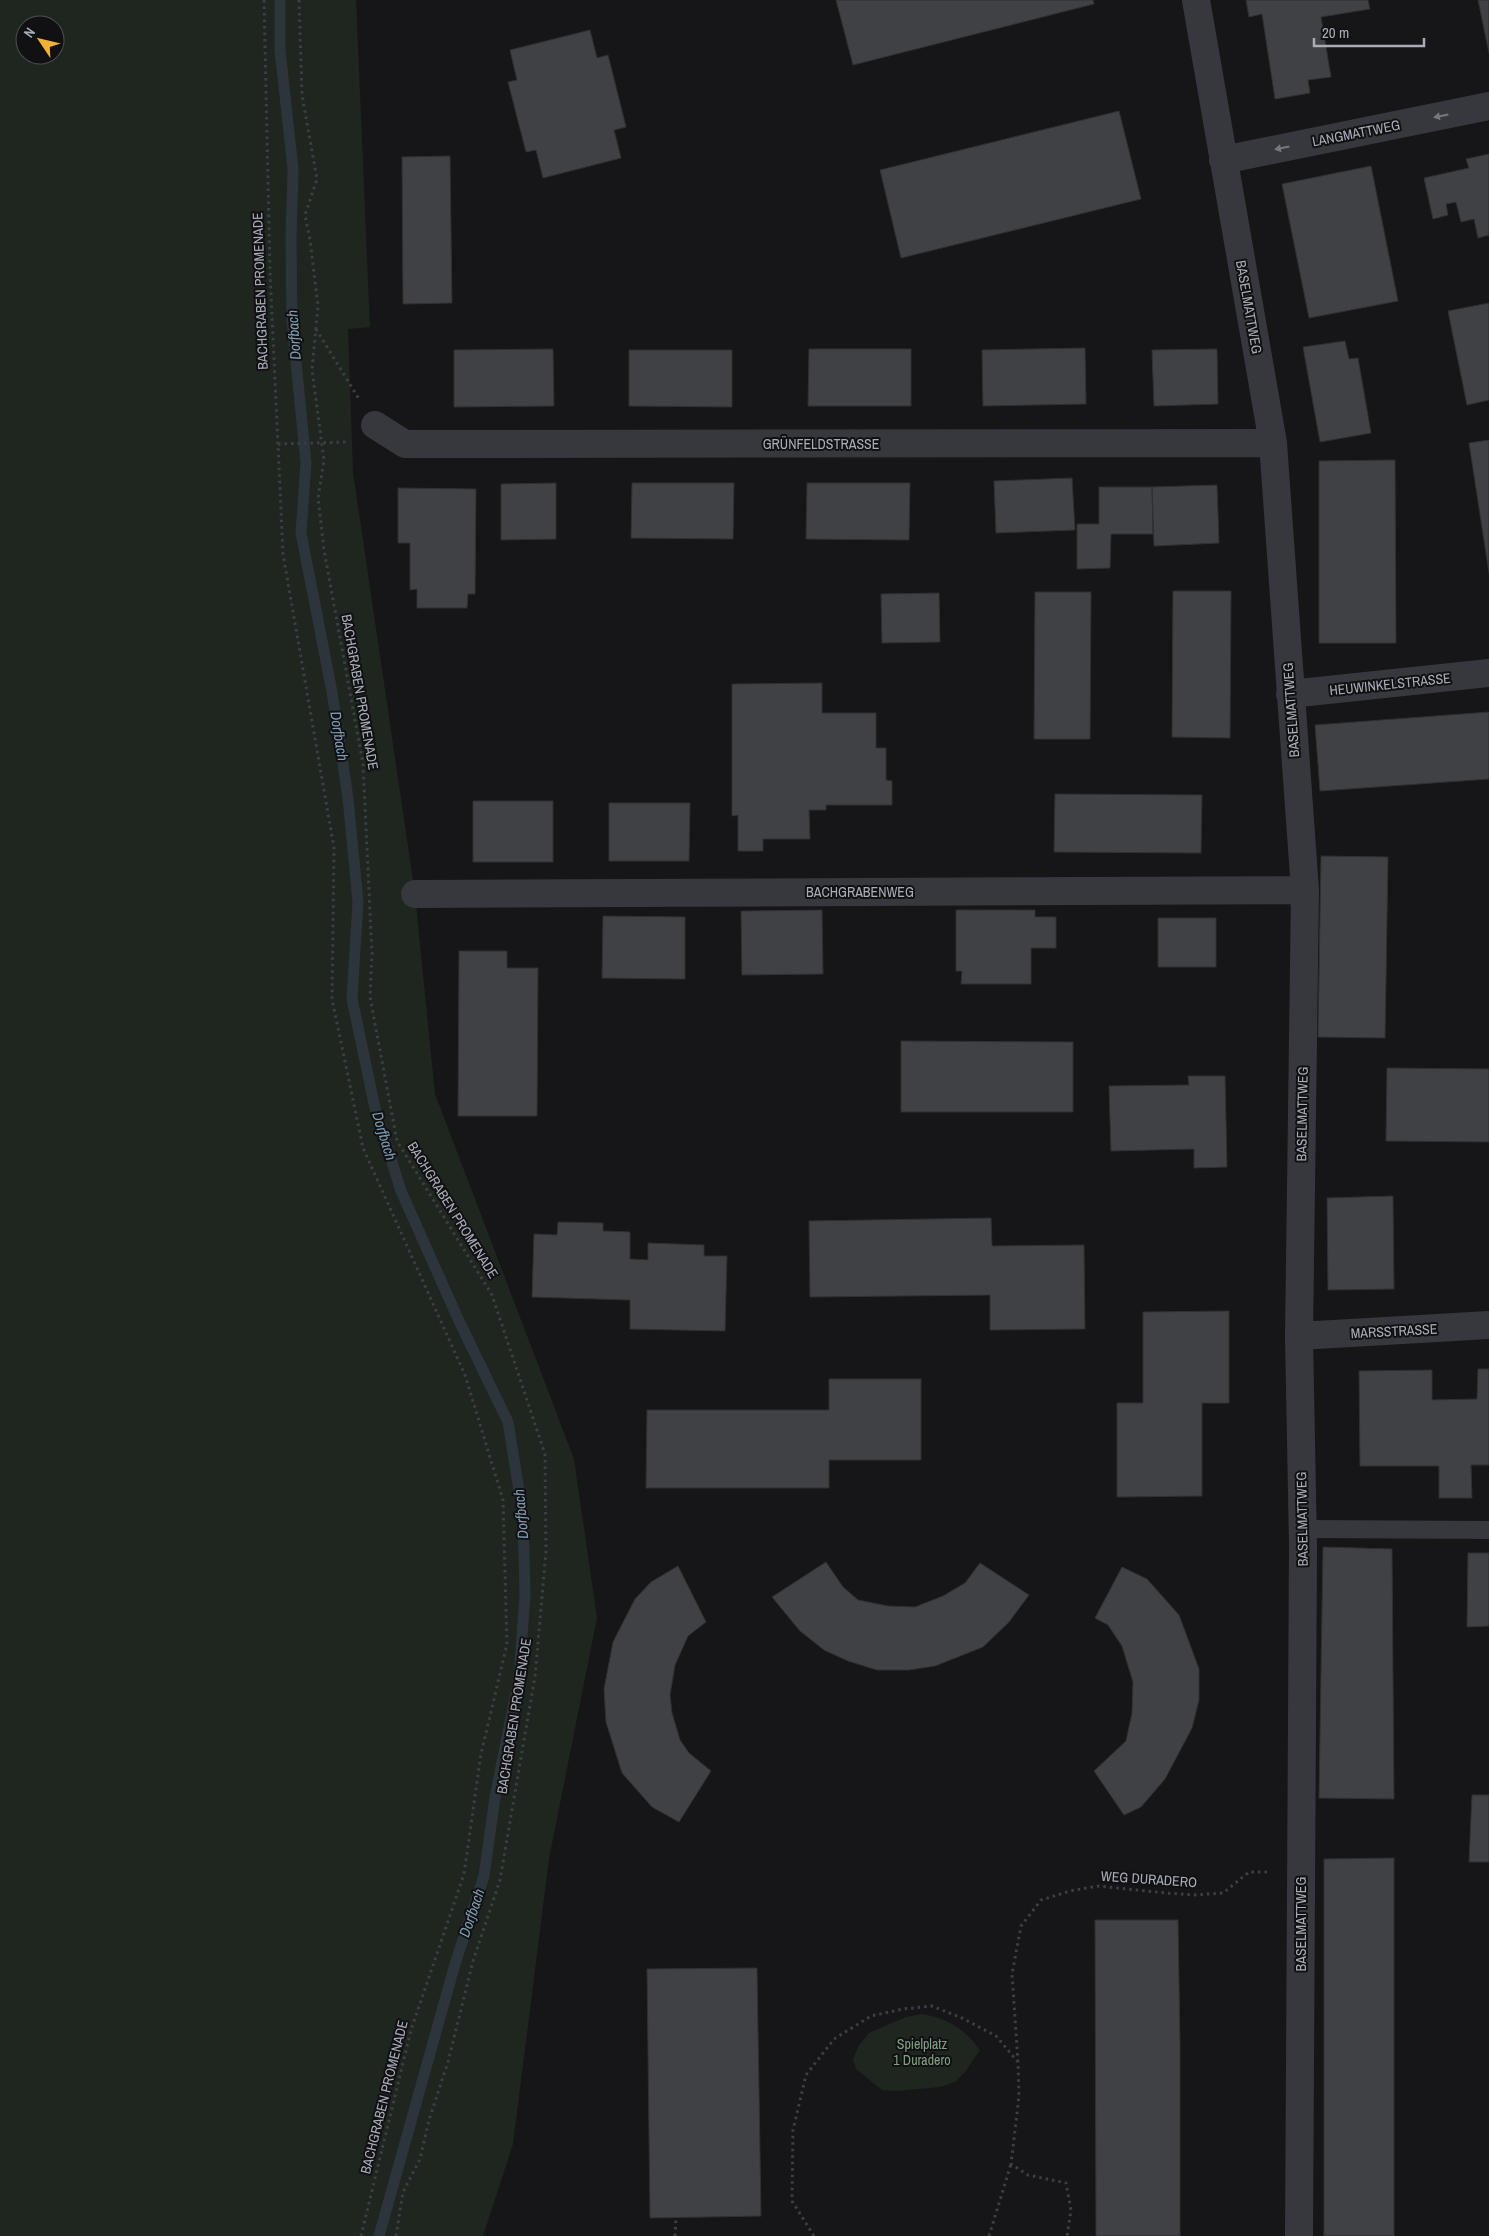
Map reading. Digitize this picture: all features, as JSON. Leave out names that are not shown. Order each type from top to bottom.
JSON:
[{"type":"street","name":"BASELMATTWEG","points":[[1196,0],[1273,443],[1305,890],[1299,1336],[1303,1529],[1299,2236]]},
{"type":"street","name":"LANGMATTWEG","points":[[1223,160],[1489,106]]},
{"type":"street","name":"GRÜNFELDSTRASSE","points":[[375,425],[405,444],[1273,443]]},
{"type":"street","name":"HEUWINKELSTRASSE","points":[[1290,694],[1489,674]]},
{"type":"street","name":"BACHGRABENWEG","points":[[415,894],[1305,890]]},
{"type":"street","name":"MARSSTRASSE","points":[[1299,1336],[1489,1325]]},
{"type":"lane","points":[[1303,1529],[1489,1530]]},
{"type":"path","name":"BACHGRABEN PROMENADE","points":[[264,0],[270,272],[283,554],[334,848],[332,999],[363,1148],[465,1374],[503,1500],[507,1644],[481,1754],[464,1874],[411,2030],[377,2174],[360,2236]]},
{"type":"path","name":"BACHGRABEN PROMENADE","points":[[298,0],[302,95],[317,179],[305,214],[318,306],[312,370],[324,460],[318,498],[324,550],[363,764],[372,954],[370,997],[398,1141],[492,1295],[545,1454],[546,1551],[535,1676],[500,1880],[474,1961],[448,2062],[429,2120],[420,2159],[403,2192],[396,2236]]},
{"type":"path","points":[[316,329],[375,425]]},
{"type":"path","points":[[278,444],[314,443]]},
{"type":"path","name":"WEG DURADERO","points":[[989,2236],[1011,2164],[1019,2096],[1012,1974],[1021,1926],[1041,1900],[1070,1891],[1098,1886],[1166,1893],[1223,1893],[1249,1872],[1301,1874]]},
{"type":"path","points":[[814,2236],[792,2201],[793,2130],[806,2075],[834,2039],[871,2016],[903,2008],[932,2006],[962,2018],[996,2036],[1018,2062]]},
{"type":"path","points":[[1011,2164],[1028,2175],[1066,2183],[1072,2210],[1068,2236]]},
{"type":"path","points":[[675,2236],[676,2218]]},
{"type":"green space","points":[[0,0],[356,0],[370,327],[348,329],[353,472],[415,894],[435,1094],[574,1459],[597,1618],[549,1859],[513,2144],[483,2236],[0,2236]]},
{"type":"green space","name":"Spielplatz 1 Duradero","points":[[922,2014],[940,2018],[962,2030],[980,2050],[965,2072],[955,2082],[940,2087],[896,2091],[882,2090],[856,2069],[853,2059],[859,2045],[869,2033],[906,2017]]},
{"type":"building","points":[[836,0],[1093,0],[1094,4],[853,65]]},
{"type":"building","points":[[1246,0],[1368,0],[1370,9],[1321,17],[1331,77],[1308,80],[1310,93],[1275,99],[1262,14],[1249,17]]},
{"type":"building","points":[[1478,0],[1489,0],[1489,53]]},
{"type":"building","points":[[590,30],[597,58],[608,55],[626,127],[614,130],[621,158],[543,178],[536,150],[526,152],[508,82],[517,80],[510,50]]},
{"type":"building","points":[[1119,111],[1141,199],[901,258],[880,170]]},
{"type":"building","points":[[1489,154],[1489,235],[1478,238],[1474,219],[1461,222],[1456,202],[1446,204],[1448,215],[1433,219],[1424,178],[1469,168],[1466,159]]},
{"type":"building","points":[[450,156],[452,303],[403,304],[402,157]]},
{"type":"building","points":[[1371,166],[1398,301],[1309,318],[1282,184]]},
{"type":"building","points":[[1489,303],[1489,400],[1467,405],[1448,311]]},
{"type":"building","points":[[1345,341],[1349,359],[1358,358],[1371,433],[1320,442],[1303,347]]},
{"type":"building","points":[[1085,348],[1086,404],[983,406],[982,350]]},
{"type":"building","points":[[553,349],[554,406],[454,407],[454,350]]},
{"type":"building","points":[[809,349],[911,349],[911,406],[808,406]]},
{"type":"building","points":[[1217,349],[1218,404],[1154,406],[1152,350]]},
{"type":"building","points":[[629,350],[732,350],[732,407],[629,406]]},
{"type":"building","points":[[1489,440],[1489,573],[1469,443]]},
{"type":"building","points":[[1395,460],[1396,643],[1319,643],[1319,461]]},
{"type":"building","points":[[1072,478],[1075,530],[996,533],[994,481]]},
{"type":"building","points":[[556,483],[556,539],[501,540],[501,484]]},
{"type":"building","points":[[632,483],[734,483],[733,539],[631,538]]},
{"type":"building","points":[[807,483],[910,483],[909,540],[806,539]]},
{"type":"building","points":[[1217,485],[1219,543],[1154,546],[1152,487]]},
{"type":"building","points":[[1099,487],[1152,487],[1153,534],[1111,534],[1110,568],[1077,569],[1077,524],[1099,524]]},
{"type":"building","points":[[398,488],[476,489],[475,594],[468,594],[467,608],[417,608],[417,589],[410,590],[410,543],[398,543]]},
{"type":"building","points":[[1173,591],[1231,591],[1230,738],[1172,737]]},
{"type":"building","points":[[1035,592],[1091,592],[1090,739],[1034,739]]},
{"type":"building","points":[[939,593],[940,642],[882,643],[881,594]]},
{"type":"building","points":[[822,683],[822,713],[876,713],[876,748],[886,748],[886,780],[892,781],[892,805],[826,805],[826,810],[809,810],[810,839],[763,839],[763,851],[738,851],[738,815],[732,816],[732,684]]},
{"type":"building","points":[[1489,712],[1489,779],[1320,791],[1315,725]]},
{"type":"building","points":[[1055,794],[1202,795],[1201,853],[1054,852]]},
{"type":"building","points":[[473,801],[553,801],[553,862],[473,862]]},
{"type":"building","points":[[609,803],[690,803],[689,861],[609,861]]},
{"type":"building","points":[[1321,856],[1388,857],[1385,1038],[1318,1037]]},
{"type":"building","points":[[822,910],[823,974],[742,975],[741,911]]},
{"type":"building","points":[[956,910],[1035,910],[1035,917],[1056,917],[1056,948],[1031,948],[1031,984],[961,984],[962,971],[956,971]]},
{"type":"building","points":[[603,916],[685,917],[685,979],[602,978]]},
{"type":"building","points":[[1158,918],[1216,918],[1216,967],[1158,967]]},
{"type":"building","points":[[459,951],[507,951],[507,968],[538,968],[537,1116],[458,1116]]},
{"type":"building","points":[[901,1041],[1073,1042],[1073,1112],[901,1112]]},
{"type":"building","points":[[1387,1068],[1489,1069],[1489,1142],[1386,1141]]},
{"type":"building","points":[[1188,1076],[1225,1076],[1227,1167],[1194,1168],[1194,1149],[1111,1151],[1109,1086],[1189,1085]]},
{"type":"building","points":[[1393,1196],[1394,1289],[1328,1290],[1327,1198]]},
{"type":"building","points":[[991,1218],[992,1246],[1084,1245],[1085,1329],[990,1330],[990,1295],[810,1297],[809,1221]]},
{"type":"building","points":[[558,1222],[603,1223],[603,1231],[630,1232],[630,1259],[648,1260],[648,1243],[704,1245],[704,1256],[727,1256],[725,1331],[630,1329],[630,1300],[532,1297],[534,1234],[557,1235]]},
{"type":"building","points":[[1229,1311],[1229,1403],[1202,1403],[1202,1496],[1117,1497],[1117,1403],[1143,1403],[1143,1312]]},
{"type":"building","points":[[1478,1369],[1489,1369],[1489,1465],[1471,1465],[1472,1498],[1439,1498],[1439,1466],[1360,1466],[1359,1371],[1432,1370],[1432,1400],[1477,1399]]},
{"type":"building","points":[[829,1379],[921,1379],[921,1460],[829,1460],[829,1488],[646,1488],[647,1410],[829,1410]]},
{"type":"building","points":[[1323,1547],[1392,1549],[1394,1799],[1319,1798]]},
{"type":"building","points":[[1468,1553],[1489,1553],[1489,1626],[1467,1627]]},
{"type":"building","points":[[826,1562],[843,1587],[858,1600],[888,1606],[915,1607],[943,1596],[965,1583],[980,1563],[1029,1595],[1009,1622],[983,1647],[935,1666],[909,1670],[877,1670],[848,1661],[824,1650],[800,1631],[772,1597]]},
{"type":"building","points":[[678,1566],[706,1622],[688,1636],[675,1665],[670,1695],[672,1713],[680,1740],[689,1753],[711,1771],[679,1822],[652,1807],[622,1773],[606,1722],[604,1689],[613,1642],[635,1599],[651,1582]]},
{"type":"building","points":[[1122,1567],[1147,1579],[1179,1615],[1199,1669],[1199,1700],[1192,1728],[1165,1779],[1141,1807],[1124,1815],[1094,1771],[1126,1741],[1132,1713],[1133,1682],[1122,1646],[1108,1625],[1095,1618]]},
{"type":"building","points":[[1472,1795],[1489,1795],[1489,1862],[1469,1862]]},
{"type":"building","points":[[1394,1858],[1394,2236],[1324,2236],[1324,1859]]},
{"type":"building","points":[[1095,1920],[1178,1920],[1180,2236],[1096,2236]]},
{"type":"building","points":[[757,1968],[761,2216],[650,2218],[647,1969]]},
{"type":"waterway","name":"Dorfbach","points":[[280,0],[280,50],[293,169],[291,239],[292,321],[306,463],[301,533],[332,692],[348,798],[358,902],[352,999],[375,1108],[401,1191],[459,1321],[508,1422],[523,1515],[525,1595],[519,1678],[495,1797],[484,1876],[455,1964],[379,2236]]}]
